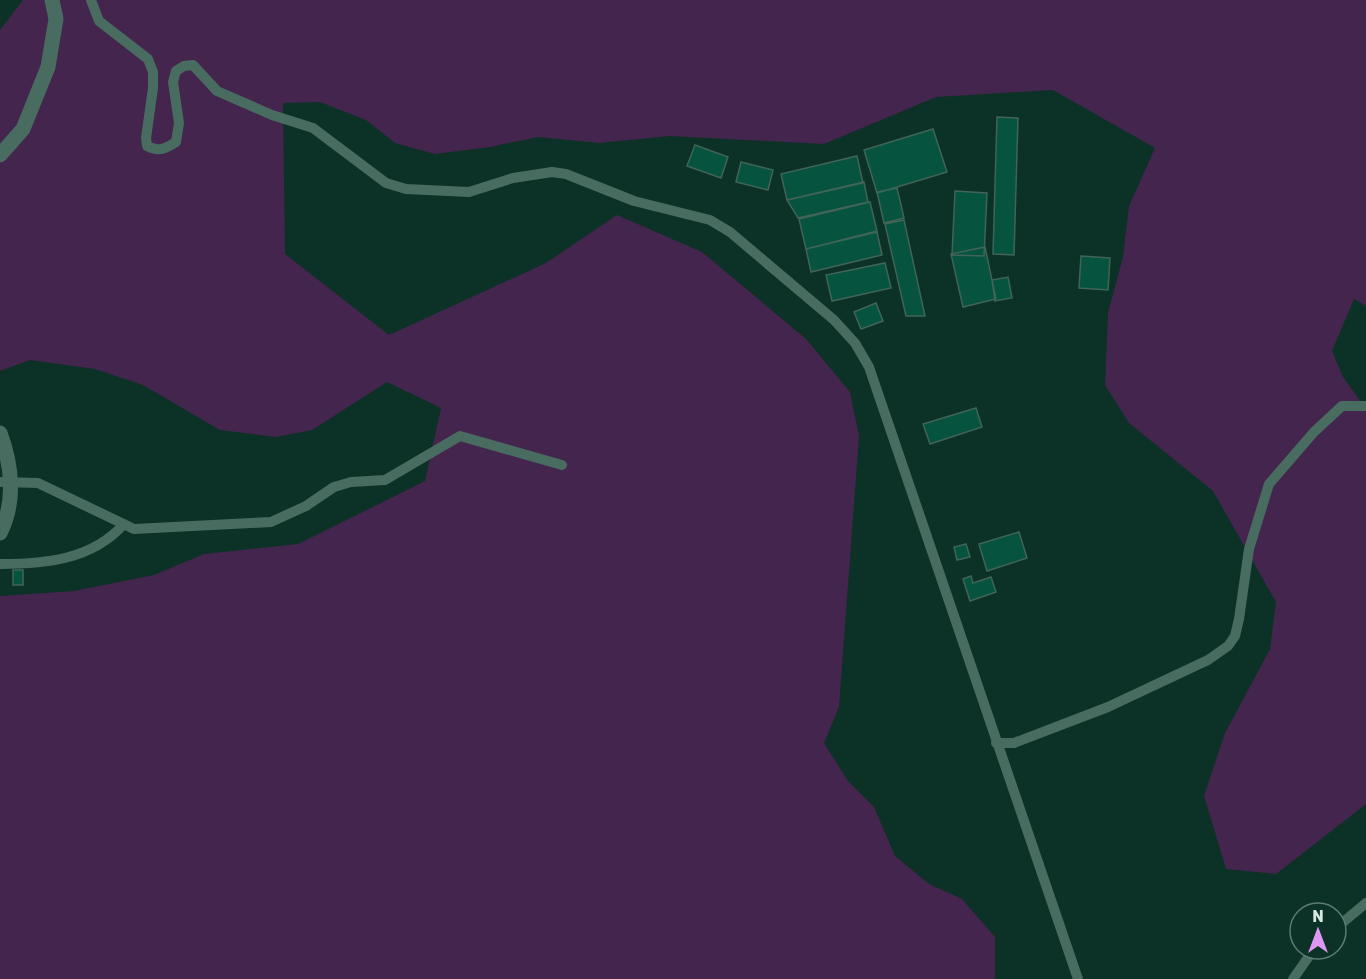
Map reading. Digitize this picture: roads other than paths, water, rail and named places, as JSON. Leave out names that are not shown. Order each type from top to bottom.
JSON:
[{"type":"street","points":[[0,155],[23,129],[48,67],[56,19],[52,0]]},
{"type":"street","points":[[91,0],[99,21],[148,59],[153,72],[153,88],[146,138],[147,146],[155,150],[165,149],[176,142],[179,123],[173,82],[176,71],[184,66],[193,65],[217,92],[272,115],[314,128],[386,183],[418,190],[469,192],[513,178],[552,172],[566,174],[634,201],[701,216],[730,232],[834,320],[855,343],[869,367],[1078,979]]},
{"type":"street","points":[[996,744],[1014,744],[1108,707],[1208,660],[1228,646],[1237,627],[1249,549],[1269,484],[1314,432],[1342,406],[1366,406]]},
{"type":"street","points":[[0,433],[10,471],[7,520],[0,533]]},
{"type":"street","points":[[0,482],[38,483],[134,529],[170,529],[271,522],[306,506],[334,487],[351,482],[385,480],[460,436],[562,465]]},
{"type":"street","points":[[0,564],[27,564],[66,559],[93,549],[112,538],[124,524]]},
{"type":"street","points":[[1348,918],[1366,903]]},
{"type":"street","points":[[1293,979],[1306,961]]}]
